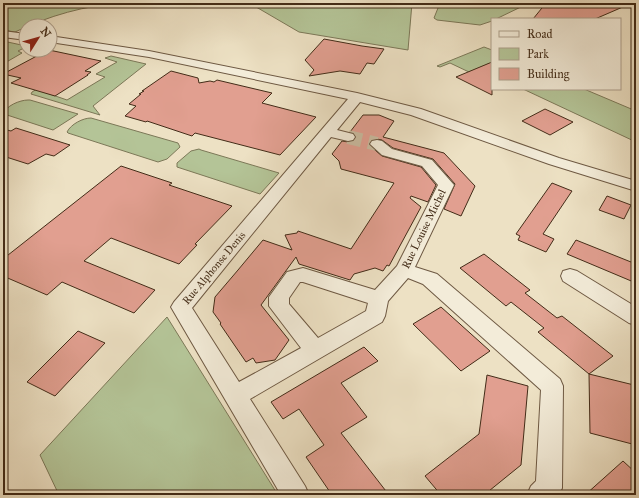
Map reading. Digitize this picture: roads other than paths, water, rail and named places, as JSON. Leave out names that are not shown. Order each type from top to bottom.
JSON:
[{"type":"street","points":[[3,34],[18,36]]},
{"type":"street","points":[[58,40],[149,54],[357,97],[416,112],[554,161],[636,186]]},
{"type":"street","name":"Rue Alphonse Denis","points":[[296,495],[181,307],[357,97]]},
{"type":"street","points":[[328,132],[348,137]]},
{"type":"street","name":"Rue Louise Michel","points":[[235,396],[375,316],[379,299],[404,270],[446,185],[427,163],[387,152],[377,144]]},
{"type":"street","points":[[404,270],[430,279],[552,386],[549,488],[540,495]]},
{"type":"street","points":[[315,350],[279,306],[279,297],[294,277],[302,275],[379,299]]},
{"type":"street","points":[[570,276],[636,317]]},
{"type":"tunnel","points":[[348,137],[377,144]]}]
